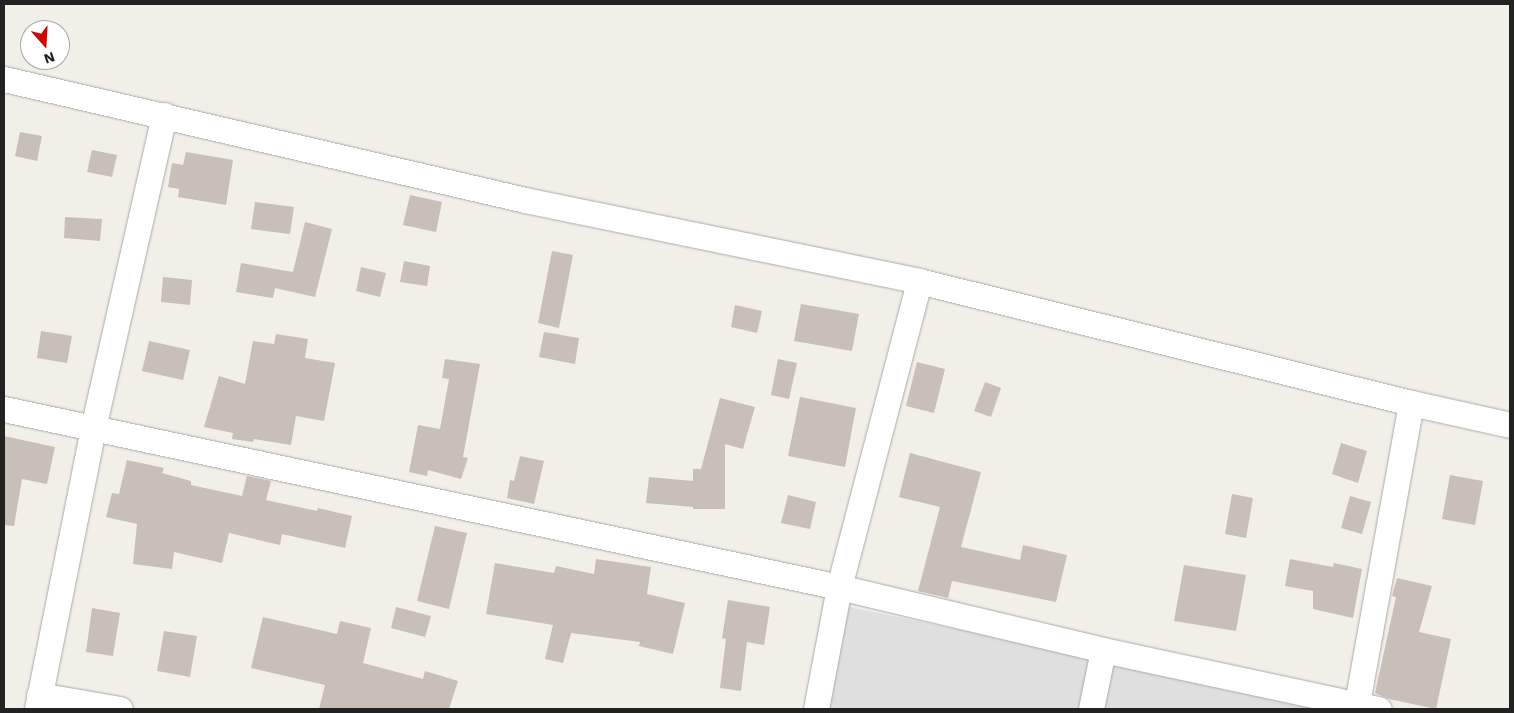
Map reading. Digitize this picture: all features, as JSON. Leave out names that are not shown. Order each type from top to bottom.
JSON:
[{"type":"street","points":[[4,79],[525,200],[919,281],[1411,403],[1510,425]]},
{"type":"street","points":[[120,709],[38,702],[93,428],[164,115]]},
{"type":"street","points":[[816,709],[839,587],[919,281]]},
{"type":"street","points":[[4,409],[839,587],[1103,650],[1364,708],[1411,403]]},
{"type":"street","points":[[1091,709],[1103,650]]},
{"type":"shaded area","points":[[829,603],[1346,709],[807,709]]},
{"type":"building","points":[[20,132],[42,136],[37,161],[15,156]]},
{"type":"building","points":[[92,150],[117,155],[112,177],[87,172]]},
{"type":"building","points":[[186,152],[233,160],[226,205],[178,197],[179,189],[168,187],[172,163],[183,165]]},
{"type":"building","points":[[410,195],[442,202],[436,232],[403,225]]},
{"type":"building","points":[[255,202],[294,207],[290,234],[251,229]]},
{"type":"building","points":[[65,217],[102,219],[100,241],[64,238]]},
{"type":"building","points":[[305,222],[332,229],[315,297],[275,288],[273,298],[236,292],[241,263],[293,272]]},
{"type":"building","points":[[552,251],[573,255],[559,328],[538,323]]},
{"type":"building","points":[[404,261],[430,266],[427,286],[400,282]]},
{"type":"building","points":[[361,267],[386,273],[380,297],[356,291]]},
{"type":"building","points":[[163,277],[192,280],[190,305],[161,302]]},
{"type":"building","points":[[801,304],[859,314],[852,351],[794,341]]},
{"type":"building","points":[[735,305],[762,311],[757,333],[731,327]]},
{"type":"building","points":[[41,331],[72,336],[67,363],[37,358]]},
{"type":"building","points":[[544,332],[579,338],[575,364],[539,357]]},
{"type":"building","points":[[276,334],[308,339],[305,358],[335,363],[324,421],[296,416],[291,445],[254,439],[253,442],[232,439],[233,433],[204,427],[219,376],[245,384],[253,341],[274,344]]},
{"type":"building","points":[[149,341],[190,350],[183,380],[142,371]]},
{"type":"building","points":[[445,359],[480,364],[463,457],[468,458],[461,479],[428,470],[427,476],[409,472],[418,425],[440,429],[449,379],[442,378]]},
{"type":"building","points":[[778,359],[797,363],[789,399],[771,395]]},
{"type":"building","points":[[917,362],[945,369],[934,413],[906,406]]},
{"type":"building","points":[[985,382],[1001,388],[991,417],[974,411]]},
{"type":"building","points":[[800,397],[856,408],[845,467],[788,456]]},
{"type":"building","points":[[720,398],[755,407],[743,449],[725,444],[725,509],[693,509],[693,507],[646,503],[649,477],[693,481],[693,469],[701,469]]},
{"type":"building","points":[[4,436],[55,447],[47,484],[22,479],[14,526],[4,525]]},
{"type":"building","points":[[1341,443],[1367,451],[1358,483],[1332,474]]},
{"type":"building","points":[[910,453],[981,472],[961,547],[1020,560],[1023,545],[1067,555],[1056,602],[952,581],[948,598],[918,591],[940,507],[899,497]]},
{"type":"building","points":[[520,456],[544,461],[534,504],[507,498],[510,480],[514,481]]},
{"type":"building","points":[[127,460],[164,468],[162,473],[191,481],[191,485],[242,496],[247,476],[271,481],[266,500],[317,511],[318,508],[352,516],[345,548],[282,534],[280,545],[229,533],[222,563],[174,552],[172,569],[133,564],[137,524],[106,517],[112,493],[119,494]]},
{"type":"building","points":[[1450,475],[1483,481],[1475,525],[1442,519]]},
{"type":"building","points":[[1232,494],[1253,498],[1246,538],[1225,534]]},
{"type":"building","points":[[788,495],[816,502],[810,529],[781,523]]},
{"type":"building","points":[[1350,496],[1371,502],[1362,534],[1341,528]]},
{"type":"building","points":[[435,526],[467,533],[449,609],[417,601]]},
{"type":"building","points":[[596,559],[651,567],[647,594],[685,603],[673,654],[639,646],[640,642],[571,633],[563,663],[545,659],[553,625],[486,614],[495,563],[554,573],[556,566],[594,574]]},
{"type":"building","points":[[1290,559],[1333,567],[1334,563],[1362,569],[1353,618],[1313,609],[1313,591],[1285,586]]},
{"type":"building","points":[[1184,565],[1246,575],[1236,631],[1174,621]]},
{"type":"building","points":[[1397,578],[1432,586],[1419,632],[1451,639],[1436,709],[1389,699],[1375,693],[1396,597],[1392,596]]},
{"type":"building","points":[[728,600],[770,607],[764,645],[747,642],[741,691],[720,688],[726,639],[722,638]]},
{"type":"building","points":[[396,607],[431,616],[425,637],[391,628]]},
{"type":"building","points":[[92,608],[120,613],[113,656],[86,652]]},
{"type":"building","points":[[263,617],[337,634],[340,621],[371,628],[363,663],[423,679],[425,671],[458,681],[449,709],[319,709],[325,685],[251,668]]},
{"type":"building","points":[[164,631],[197,636],[190,677],[157,671]]}]
